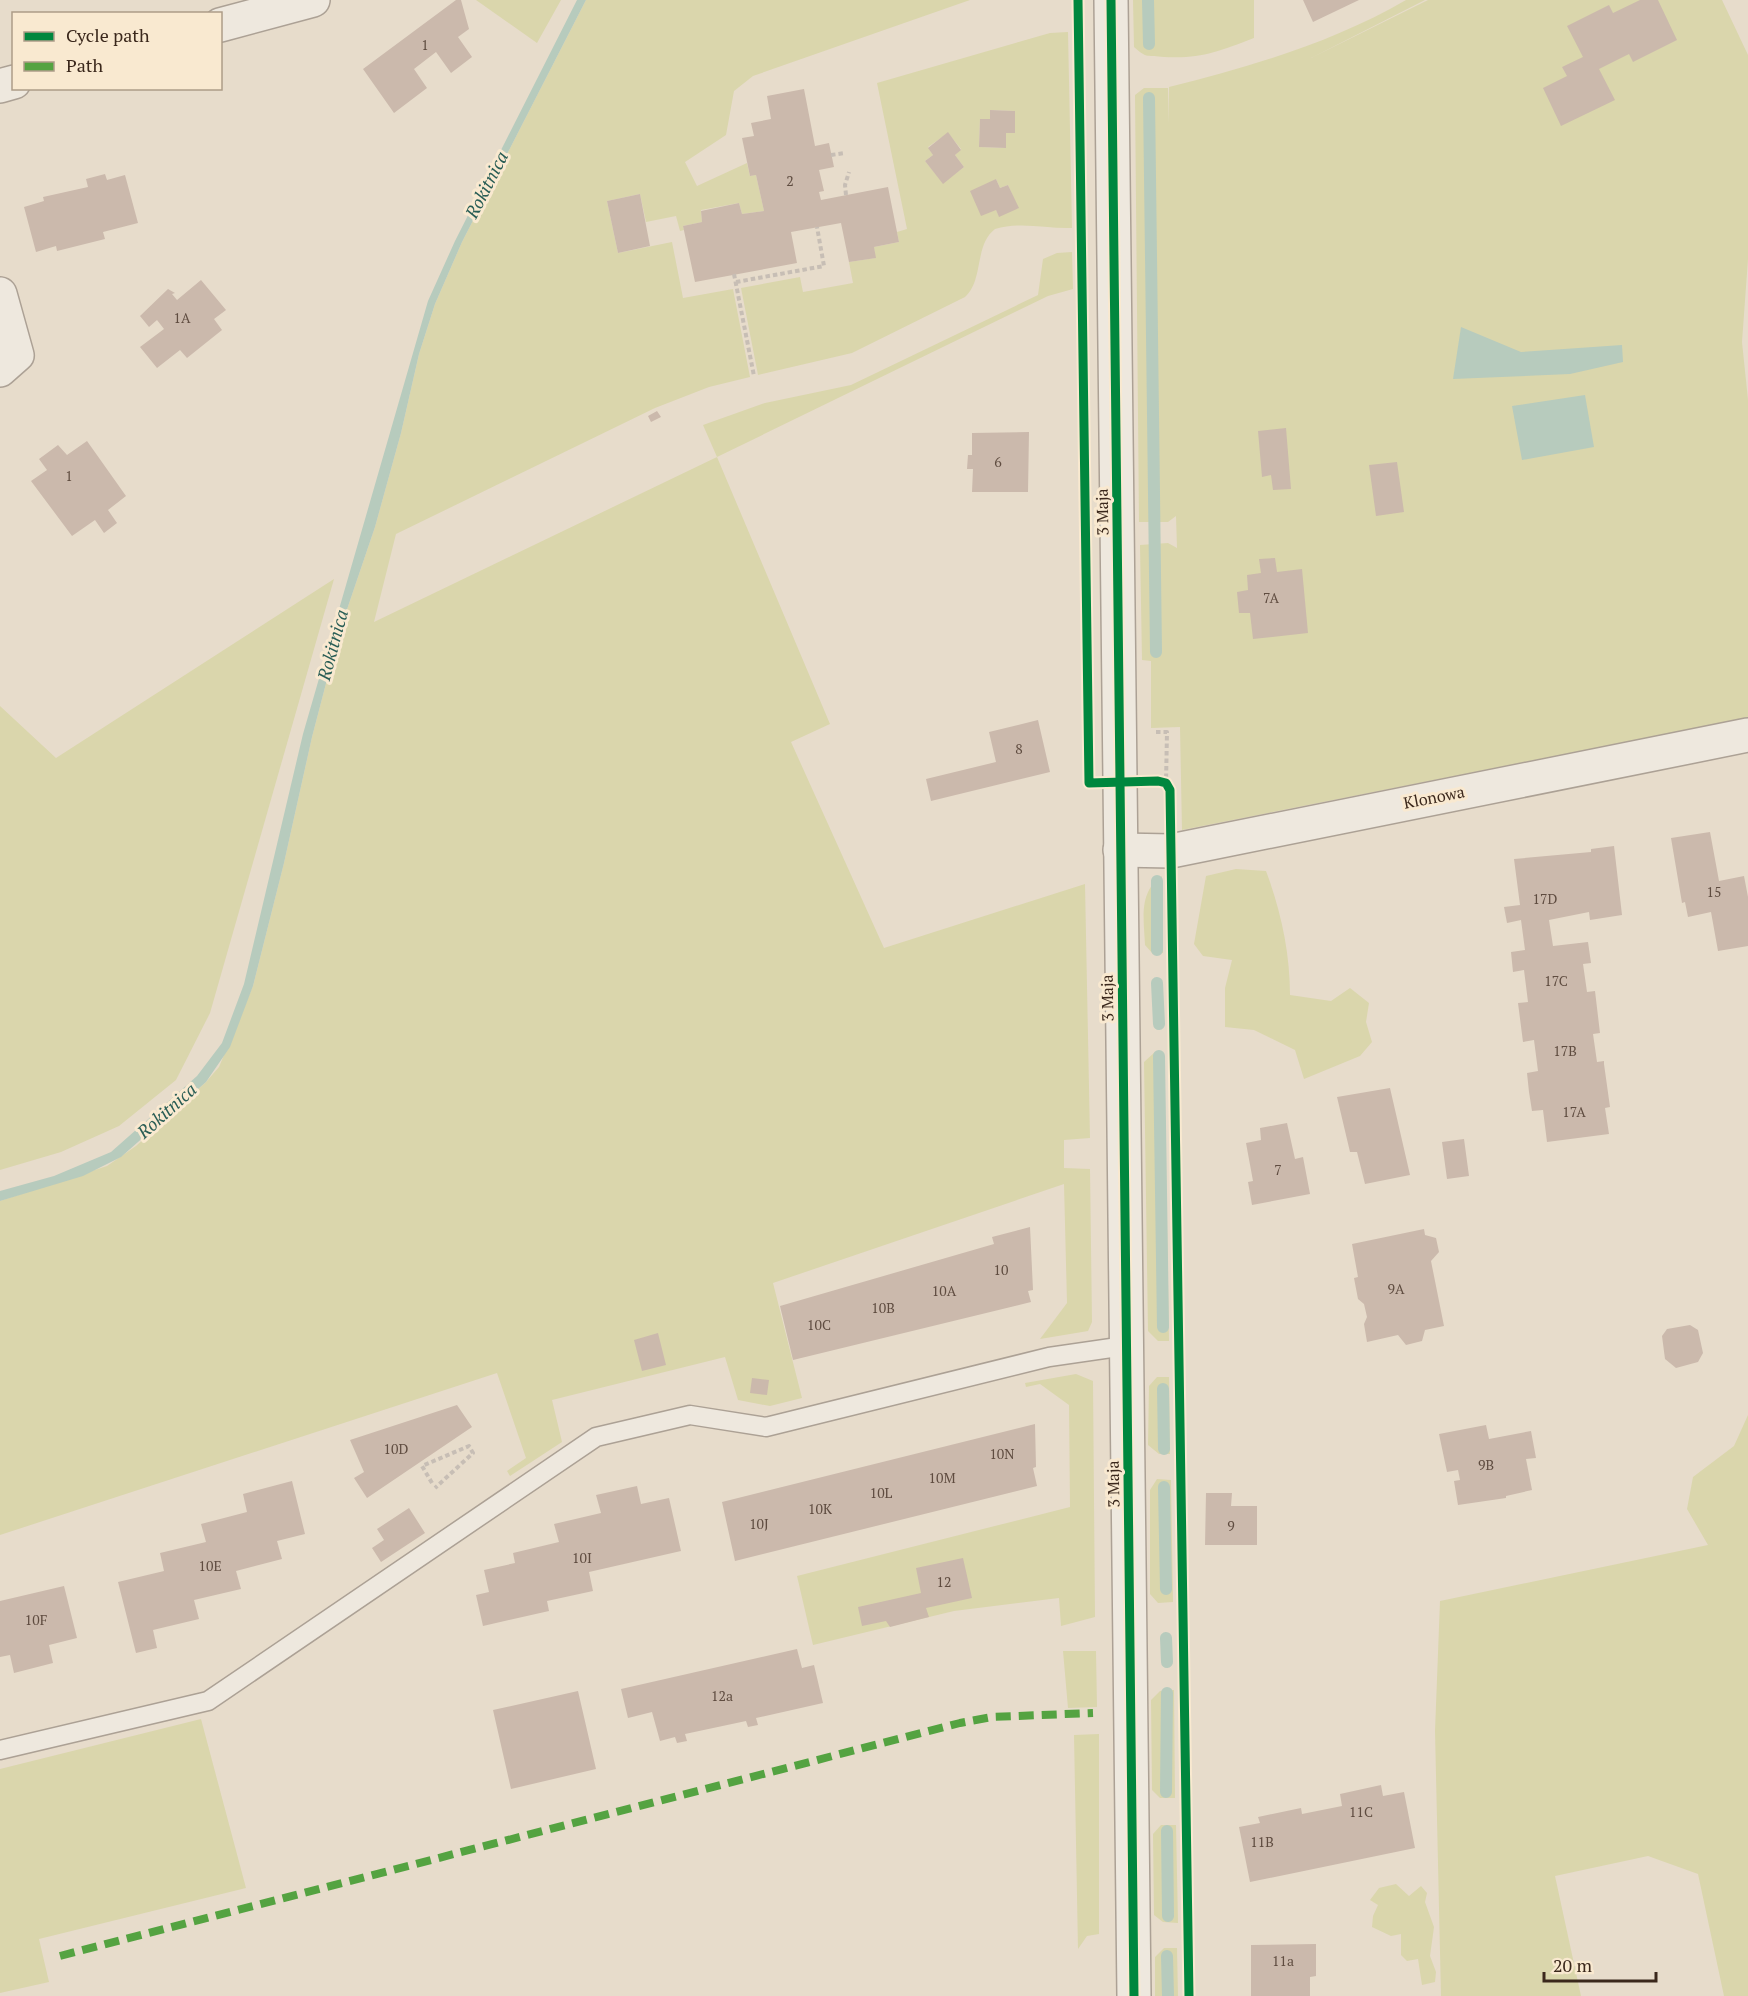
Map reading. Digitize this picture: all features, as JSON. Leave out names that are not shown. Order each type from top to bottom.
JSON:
[{"type":"street","points":[[222,24],[313,0]]},
{"type":"street","name":"3 Maja","points":[[1111,0],[1134,1996]]},
{"type":"street","points":[[0,294],[16,355],[0,370]]},
{"type":"street","name":"Klonowa","points":[[1120,850],[1171,851],[1748,735]]},
{"type":"lane","points":[[0,1750],[208,1701],[596,1437],[690,1415],[766,1427],[1049,1358],[1125,1346]]},
{"type":"path","points":[[831,155],[845,153]]},
{"type":"path","points":[[846,195],[845,185],[849,172]]},
{"type":"path","points":[[736,282],[824,266],[817,227]]},
{"type":"path","points":[[751,272],[752,279]]},
{"type":"path","points":[[734,274],[754,376]]},
{"type":"path","points":[[1151,732],[1167,732],[1167,783]]},
{"type":"path","points":[[432,1483],[422,1466],[469,1446],[473,1453],[435,1488]]},
{"type":"shaded area","points":[[476,0],[561,0],[537,43]]},
{"type":"shaded area","points":[[586,0],[970,0],[753,76],[734,91],[726,135],[685,162],[697,186],[747,163],[750,176],[756,175],[764,211],[742,214],[739,203],[701,210],[702,222],[683,226],[684,230],[680,231],[676,216],[646,222],[640,194],[607,201],[618,253],[672,242],[683,298],[733,289],[750,377],[709,387],[655,408],[396,534],[374,622],[717,457],[830,724],[791,742],[884,948],[1085,884],[1090,1138],[1064,1140],[1064,1168],[1090,1169],[1092,1322],[1088,1331],[1040,1339],[1067,1303],[1064,1184],[773,1283],[802,1398],[770,1406],[738,1400],[725,1357],[552,1400],[562,1442],[510,1476],[507,1471],[526,1458],[497,1373],[0,1535],[0,1201],[107,1166],[136,1146],[206,1082],[219,1067],[253,986],[340,630],[375,527],[401,433],[419,354],[435,304],[462,242]]},
{"type":"shaded area","points":[[1133,0],[1254,0],[1254,38],[1199,56],[1145,55],[1134,47]]},
{"type":"shaded area","points":[[1406,0],[1425,0],[1311,58],[1428,0],[1722,0],[1748,55],[1748,259],[1742,342],[1748,400],[1748,718],[1182,830],[1180,727],[1151,728],[1151,661],[1142,660],[1140,545],[1168,543],[1177,548],[1176,516],[1168,522],[1139,522],[1135,95],[1144,88],[1168,88],[1169,124],[1169,87],[1261,62],[1321,41]]},
{"type":"shaded area","points":[[1068,32],[1072,228],[1024,225],[995,229],[984,244],[975,281],[965,297],[852,353],[758,375],[741,288],[800,277],[803,292],[853,283],[849,262],[875,258],[874,247],[899,242],[897,232],[907,229],[877,83],[1050,33]],"holes":[[[990,110],[1015,111],[1015,133],[1006,133],[1006,148],[979,147],[980,119],[990,119]],[[948,133],[961,149],[955,155],[964,167],[943,183],[925,161],[933,155],[928,147]],[[996,179],[1000,188],[1008,185],[1018,208],[999,216],[996,210]]]},
{"type":"shaded area","points":[[1072,252],[1073,289],[1048,296],[717,457],[703,425],[765,403],[851,385],[1038,295],[1043,259],[1057,253]]},
{"type":"shaded area","points":[[334,579],[210,1013],[176,1080],[119,1126],[61,1152],[0,1170],[0,706],[56,758]]},
{"type":"shaded area","points":[[1236,869],[1266,871],[1284,932],[1290,995],[1331,1001],[1350,988],[1369,1003],[1366,1022],[1372,1042],[1360,1056],[1304,1079],[1295,1050],[1254,1030],[1225,1027],[1225,988],[1232,960],[1203,956],[1194,944],[1206,876]]},
{"type":"shaded area","points":[[1162,876],[1163,953],[1153,954],[1145,945],[1144,907],[1149,890]]},
{"type":"shaded area","points":[[1155,1052],[1164,1053],[1169,1341],[1158,1341],[1148,1331],[1144,1062]]},
{"type":"shaded area","points":[[1076,1374],[1093,1381],[1095,1617],[1061,1626],[1059,1598],[954,1611],[813,1645],[797,1576],[1070,1507],[1069,1405],[1040,1384],[1026,1387],[1025,1383]]},
{"type":"shaded area","points":[[1157,1377],[1169,1377],[1170,1454],[1159,1454],[1148,1445],[1149,1386]]},
{"type":"shaded area","points":[[1748,1415],[1748,1996],[1724,1996],[1698,1874],[1648,1856],[1555,1876],[1581,1996],[1441,1996],[1435,1731],[1440,1601],[1708,1545],[1687,1509],[1693,1477],[1734,1446]]},
{"type":"shaded area","points":[[1157,1479],[1171,1480],[1173,1602],[1158,1603],[1150,1594],[1150,1490]]},
{"type":"shaded area","points":[[1063,1651],[1096,1651],[1097,1707],[1068,1708]]},
{"type":"shaded area","points":[[1174,1690],[1175,1798],[1160,1798],[1152,1790],[1151,1700],[1160,1691]]},
{"type":"shaded area","points":[[201,1719],[246,1888],[39,1939],[49,1982],[0,1993],[0,1769]]},
{"type":"shaded area","points":[[1099,1734],[1099,1934],[1087,1936],[1078,1949],[1074,1735]]},
{"type":"shaded area","points":[[1161,1825],[1176,1825],[1178,1923],[1163,1922],[1154,1915],[1153,1834]]},
{"type":"shaded area","points":[[1396,1884],[1409,1896],[1421,1886],[1427,1893],[1425,1902],[1434,1927],[1430,1956],[1436,1972],[1435,1982],[1422,1985],[1418,1959],[1407,1961],[1401,1955],[1401,1934],[1391,1936],[1372,1927],[1373,1916],[1378,1905],[1370,1900],[1379,1888]]},
{"type":"shaded area","points":[[1164,1948],[1177,1948],[1178,1996],[1155,1996],[1155,1957]]},
{"type":"water","name":"Rokitnica","points":[[577,0],[586,0],[462,242],[435,304],[419,354],[401,433],[375,527],[340,630],[253,986],[230,1047],[206,1082],[121,1157],[83,1176],[0,1201],[0,1191],[54,1176],[111,1152],[197,1076],[222,1043],[244,984],[303,734],[428,301],[455,241]]},
{"type":"water","points":[[1461,327],[1521,352],[1622,345],[1623,362],[1570,374],[1453,379]]},
{"type":"water","points":[[1585,395],[1594,447],[1522,460],[1512,406]]},
{"type":"building","points":[[456,0],[461,0],[469,29],[458,37],[472,57],[451,73],[436,52],[414,69],[427,88],[394,113],[363,69]]},
{"type":"building","points":[[1303,0],[1359,0],[1313,22]]},
{"type":"building","points":[[1640,0],[1658,0],[1677,40],[1633,62],[1629,54],[1599,69],[1615,100],[1561,126],[1543,88],[1567,76],[1562,67],[1583,57],[1567,26],[1609,5],[1613,13]]},
{"type":"building","points":[[804,89],[815,146],[829,143],[834,167],[819,170],[824,191],[819,192],[821,200],[888,187],[899,242],[874,247],[876,258],[849,262],[841,223],[791,232],[797,263],[695,282],[683,226],[702,222],[701,211],[739,203],[742,214],[764,211],[756,175],[750,176],[742,138],[754,136],[751,123],[771,119],[767,96]]},
{"type":"building","points":[[990,110],[1015,111],[1015,133],[1006,133],[1006,148],[979,147],[980,119],[990,119]]},
{"type":"building","points":[[948,132],[961,150],[955,155],[964,167],[943,184],[925,161],[933,155],[928,148]]},
{"type":"building","points":[[105,174],[107,180],[125,175],[138,223],[103,232],[105,239],[57,251],[56,246],[36,252],[24,207],[44,201],[43,197],[88,187],[86,179]]},
{"type":"building","points":[[996,179],[1000,188],[1008,185],[1019,208],[999,217],[996,210],[981,216],[970,191]]},
{"type":"building","points":[[640,194],[650,246],[618,253],[607,201]]},
{"type":"building","points":[[201,280],[226,310],[214,319],[222,330],[187,358],[180,350],[157,368],[140,347],[164,329],[157,320],[149,327],[140,316],[168,289],[175,293],[172,294],[177,300]]},
{"type":"building","points":[[657,411],[661,417],[651,422],[648,416]]},
{"type":"building","points":[[1286,428],[1291,489],[1273,490],[1271,475],[1262,477],[1258,431]]},
{"type":"building","points":[[1029,432],[1028,492],[972,492],[973,469],[967,469],[968,455],[972,455],[972,433]]},
{"type":"building","points":[[87,441],[126,496],[108,510],[117,523],[104,533],[95,520],[72,536],[31,481],[47,470],[39,459],[58,445],[67,455]]},
{"type":"building","points":[[1397,462],[1404,512],[1376,516],[1369,465]]},
{"type":"building","points":[[1275,558],[1277,572],[1302,569],[1308,633],[1253,639],[1250,613],[1239,613],[1237,592],[1248,590],[1247,575],[1261,573],[1259,559]]},
{"type":"building","points":[[1038,720],[1050,772],[931,801],[926,779],[996,762],[989,732]]},
{"type":"building","points":[[1710,832],[1719,881],[1744,876],[1748,897],[1748,946],[1718,951],[1711,912],[1688,917],[1685,902],[1682,903],[1671,838]]},
{"type":"building","points":[[1614,846],[1622,915],[1590,920],[1589,912],[1549,920],[1553,946],[1588,942],[1591,963],[1583,964],[1587,992],[1595,991],[1600,1033],[1593,1034],[1597,1062],[1604,1061],[1610,1107],[1605,1108],[1609,1134],[1547,1142],[1543,1110],[1532,1111],[1529,1092],[1527,1073],[1538,1071],[1534,1040],[1523,1042],[1518,1003],[1528,1002],[1524,970],[1513,972],[1511,952],[1525,950],[1521,920],[1507,923],[1504,907],[1520,905],[1514,859],[1591,852],[1591,849]]},
{"type":"building","points":[[1390,1088],[1410,1175],[1365,1184],[1357,1152],[1350,1152],[1337,1097]]},
{"type":"building","points":[[1287,1123],[1295,1159],[1303,1157],[1310,1194],[1252,1205],[1248,1182],[1253,1181],[1246,1143],[1261,1140],[1260,1128]]},
{"type":"building","points":[[1464,1139],[1469,1176],[1447,1179],[1442,1142]]},
{"type":"building","points":[[1030,1227],[1033,1290],[1028,1291],[1031,1302],[793,1360],[780,1306],[994,1244],[992,1237]]},
{"type":"building","points":[[1424,1229],[1425,1235],[1436,1238],[1439,1252],[1431,1261],[1444,1326],[1425,1330],[1422,1341],[1406,1345],[1398,1335],[1367,1342],[1364,1324],[1367,1317],[1364,1304],[1358,1299],[1354,1278],[1358,1277],[1352,1244]]},
{"type":"building","points":[[1690,1325],[1698,1330],[1703,1353],[1698,1362],[1676,1368],[1665,1359],[1662,1336],[1667,1329]]},
{"type":"building","points":[[658,1333],[666,1365],[642,1371],[634,1340]]},
{"type":"building","points":[[752,1378],[769,1380],[767,1395],[750,1393]]},
{"type":"building","points":[[457,1405],[472,1427],[367,1498],[354,1478],[364,1472],[350,1440]]},
{"type":"building","points":[[1035,1424],[1036,1467],[1033,1468],[1037,1486],[735,1561],[722,1502]]},
{"type":"building","points":[[1486,1425],[1489,1439],[1531,1431],[1536,1458],[1526,1459],[1532,1490],[1506,1496],[1506,1498],[1458,1505],[1454,1481],[1460,1480],[1458,1470],[1447,1472],[1439,1434]]},
{"type":"building","points":[[292,1481],[305,1534],[277,1541],[282,1559],[236,1571],[241,1589],[194,1600],[199,1619],[153,1630],[157,1648],[136,1653],[118,1582],[164,1571],[160,1553],[206,1542],[201,1524],[247,1512],[243,1494]]},
{"type":"building","points":[[637,1486],[641,1504],[669,1498],[681,1551],[589,1572],[593,1591],[547,1601],[549,1611],[483,1626],[476,1595],[489,1592],[484,1570],[515,1563],[513,1553],[559,1542],[554,1524],[601,1513],[596,1495]]},
{"type":"building","points":[[1206,1493],[1232,1493],[1231,1506],[1257,1506],[1257,1545],[1205,1545]]},
{"type":"building","points":[[409,1508],[425,1533],[381,1562],[372,1548],[384,1540],[377,1529]]},
{"type":"building","points":[[963,1558],[972,1598],[926,1608],[929,1617],[890,1627],[886,1621],[862,1626],[858,1607],[921,1593],[916,1568]]},
{"type":"building","points":[[64,1586],[77,1638],[49,1645],[53,1663],[14,1673],[10,1655],[0,1657],[0,1601]]},
{"type":"building","points":[[797,1649],[802,1668],[814,1665],[823,1703],[756,1718],[758,1725],[748,1727],[746,1721],[685,1734],[687,1741],[677,1743],[675,1737],[660,1741],[652,1712],[628,1718],[621,1689]]},
{"type":"building","points":[[578,1691],[596,1769],[511,1789],[493,1710]]},
{"type":"building","points":[[1381,1785],[1383,1796],[1404,1792],[1415,1848],[1250,1882],[1239,1827],[1260,1823],[1258,1817],[1301,1808],[1302,1814],[1342,1806],[1340,1794]]},
{"type":"building","points":[[1316,1944],[1316,1976],[1310,1977],[1310,1996],[1251,1996],[1251,1945]]},
{"type":"waterway","points":[[1148,0],[1149,44]]},
{"type":"waterway","points":[[1149,98],[1156,652]]},
{"type":"waterway","points":[[1157,881],[1157,950]]},
{"type":"waterway","points":[[1157,983],[1159,1024]]},
{"type":"waterway","points":[[1159,1056],[1163,1327]]},
{"type":"waterway","points":[[1163,1389],[1164,1449]]},
{"type":"waterway","points":[[1164,1487],[1166,1589]]},
{"type":"waterway","points":[[1166,1638],[1167,1662]]},
{"type":"waterway","points":[[1166,1792],[1167,1693]]},
{"type":"waterway","points":[[1167,1831],[1168,1916]]},
{"type":"waterway","points":[[1167,1956],[1168,1996]]},
{"type":"marked path","points":[[60,1956],[960,1723],[992,1717],[1093,1713]]},
{"type":"cycle path","points":[[1078,0],[1089,783],[1158,781],[1166,783],[1170,790],[1189,1996]]},
{"type":"cycle path","points":[[1111,0],[1134,1996]]}]
